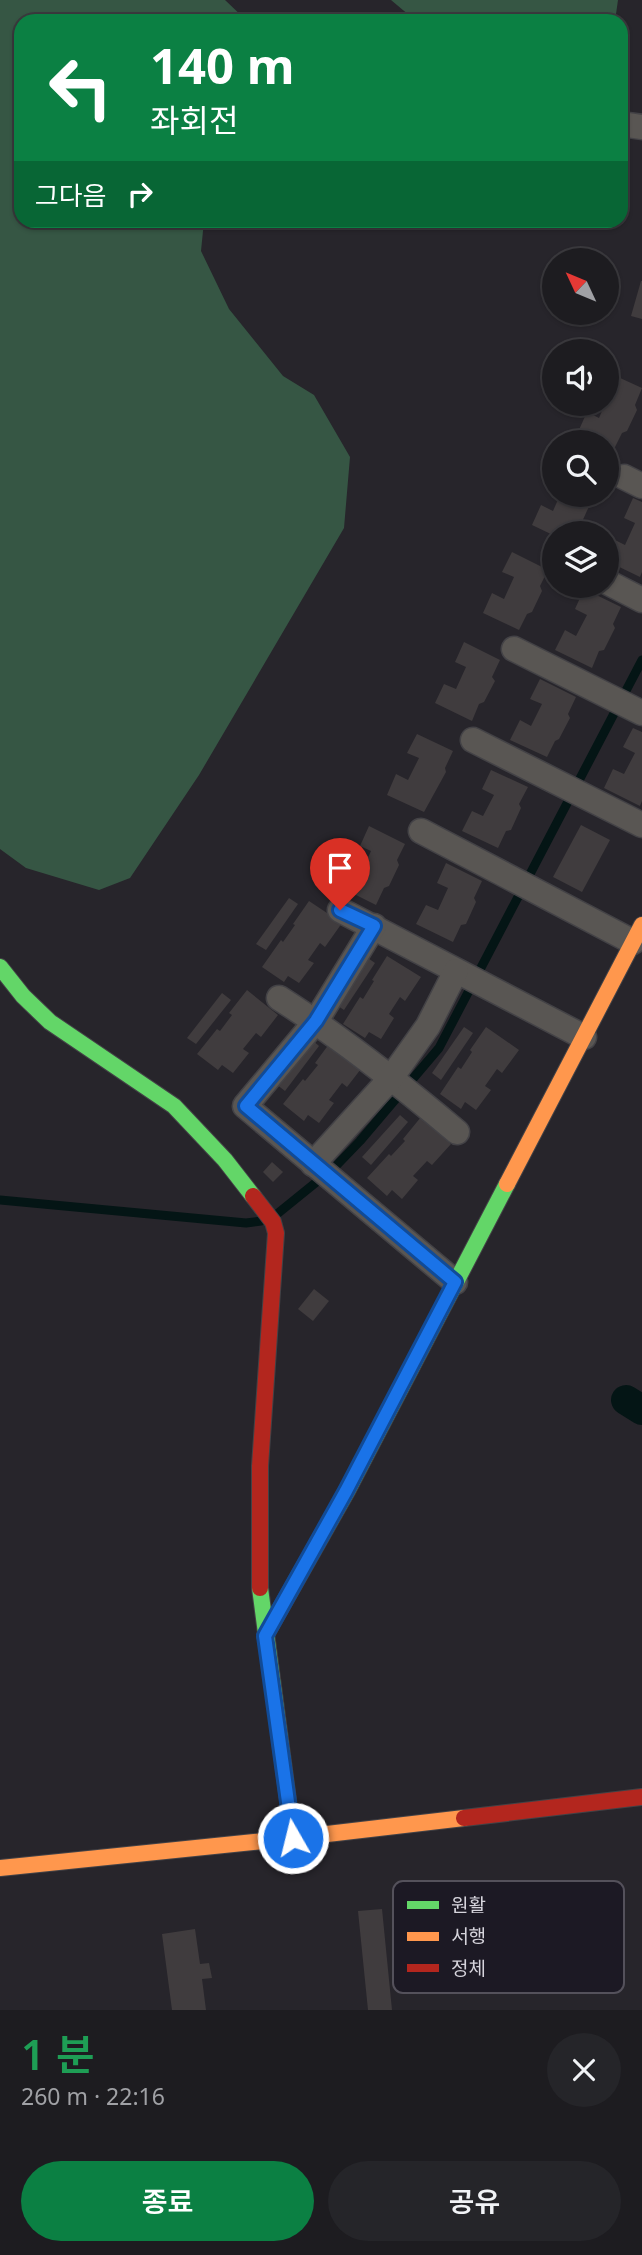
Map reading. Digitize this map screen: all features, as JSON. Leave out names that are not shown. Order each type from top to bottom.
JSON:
[{"type":"street","points":[[619,588],[642,600]]},
{"type":"street","points":[[514,649],[626,705]]},
{"type":"street","points":[[473,740],[642,825]]},
{"type":"street","points":[[265,1636],[346,1491],[638,934],[524,884],[421,831]]},
{"type":"street","points":[[340,910],[584,1037]]},
{"type":"street","points":[[374,926],[316,1021],[246,1106],[455,1282]]},
{"type":"street","points":[[0,967],[23,996],[50,1022],[174,1107],[225,1160],[269,1216],[276,1233],[260,1466],[260,1583],[293,1838]]},
{"type":"street","points":[[321,1170],[401,1086],[428,1026],[468,977]]},
{"type":"street","points":[[279,998],[316,1021],[457,1132]]},
{"type":"street","points":[[0,1868],[293,1838],[642,1797]]},
{"type":"green space","points":[[0,0],[225,0],[240,14],[14,14],[14,228],[203,228],[201,251],[229,309],[283,376],[314,395],[350,457],[344,528],[199,775],[130,878],[99,890],[26,868],[0,849]]},
{"type":"green space","points":[[391,0],[618,0],[616,14],[408,14]]},
{"type":"building","points":[[642,281],[642,319],[631,316]]},
{"type":"building","points":[[619,377],[642,388],[635,405],[637,410],[627,431],[622,433],[619,439],[619,430],[579,430],[585,416],[619,416]]},
{"type":"building","points":[[633,498],[642,502],[640,577],[619,567],[619,542],[625,545],[635,523],[624,518]]},
{"type":"building","points":[[541,505],[553,511],[555,507],[589,507],[582,521],[542,521],[542,530],[532,525]]},
{"type":"building","points":[[512,552],[542,567],[542,591],[519,630],[483,613],[492,593],[504,599],[514,577],[502,572]]},
{"type":"building","points":[[580,598],[602,598],[621,607],[613,624],[615,628],[604,650],[599,651],[592,668],[555,650],[565,630],[576,636],[587,615],[575,609]]},
{"type":"building","points":[[464,642],[500,660],[492,677],[495,681],[484,702],[479,704],[472,721],[435,703],[444,684],[456,689],[466,667],[455,662]]},
{"type":"building","points":[[540,679],[576,697],[568,714],[570,718],[547,757],[510,740],[520,720],[531,726],[542,704],[530,699]]},
{"type":"building","points":[[633,728],[642,732],[640,806],[604,788],[613,769],[624,774],[635,753],[623,747]]},
{"type":"building","points":[[417,734],[453,751],[445,768],[446,772],[424,812],[387,795],[396,774],[408,780],[419,758],[407,753]]},
{"type":"building","points":[[491,770],[528,787],[519,804],[521,808],[511,830],[506,831],[498,848],[462,831],[472,811],[483,816],[494,795],[482,789]]},
{"type":"building","points":[[581,825],[610,840],[582,892],[553,877]]},
{"type":"building","points":[[369,826],[405,844],[397,860],[399,865],[376,905],[340,887],[350,867],[361,873],[371,851],[360,846]]},
{"type":"building","points":[[446,863],[482,881],[466,924],[461,925],[453,942],[416,924],[426,905],[438,910],[448,888],[437,883]]},
{"type":"building","points":[[289,898],[298,904],[266,950],[256,944]]},
{"type":"building","points":[[309,901],[342,923],[325,947],[320,943],[308,960],[314,963],[299,983],[288,976],[284,982],[262,967],[281,940],[283,942]]},
{"type":"building","points":[[365,956],[375,963],[344,1010],[335,1004]]},
{"type":"building","points":[[387,956],[421,977],[405,1001],[400,997],[389,1014],[394,1018],[381,1039],[369,1032],[365,1038],[343,1024],[360,997],[363,999]]},
{"type":"building","points":[[247,990],[278,1015],[261,1037],[256,1033],[243,1049],[249,1053],[233,1073],[222,1065],[218,1070],[197,1054],[217,1029],[220,1031],[232,1015],[229,1013]]},
{"type":"building","points":[[222,993],[231,1000],[196,1044],[187,1038]]},
{"type":"building","points":[[464,1027],[473,1033],[441,1080],[432,1073]]},
{"type":"building","points":[[486,1027],[519,1050],[502,1073],[497,1069],[485,1086],[491,1090],[476,1110],[465,1102],[461,1109],[440,1094],[458,1067],[461,1069]]},
{"type":"building","points":[[311,1039],[319,1046],[285,1091],[276,1084]]},
{"type":"building","points":[[332,1040],[364,1065],[347,1087],[342,1083],[329,1100],[334,1103],[319,1123],[308,1115],[304,1121],[283,1104],[318,1065],[315,1063]]},
{"type":"building","points":[[400,1115],[408,1122],[371,1165],[362,1157]]},
{"type":"building","points":[[421,1117],[451,1144],[432,1165],[427,1161],[413,1176],[418,1180],[402,1199],[392,1190],[387,1196],[367,1178],[405,1141],[403,1139]]},
{"type":"building","points":[[272,1162],[283,1172],[273,1182],[263,1172]]},
{"type":"building","points":[[314,1289],[329,1301],[313,1321],[298,1309]]},
{"type":"building","points":[[382,1909],[392,2010],[368,2010],[358,1911]]},
{"type":"building","points":[[195,1929],[200,1964],[209,1963],[212,1978],[202,1979],[206,2010],[172,2010],[162,1934]]},
{"type":"waterway","points":[[277,1214],[335,1167],[439,1048],[642,660]]},
{"type":"waterway","points":[[0,1200],[246,1223],[261,1221]]},
{"type":"waterway","points":[[626,1400],[642,1410]]},
{"type":"traffic: fast","points":[[0,967],[23,996],[50,1022],[174,1106],[225,1160],[253,1196]]},
{"type":"traffic: fast","points":[[265,1636],[347,1491],[507,1184]]},
{"type":"traffic: fast","points":[[260,1588],[293,1838]]},
{"type":"traffic: slow","points":[[507,1184],[642,925]]},
{"type":"traffic: slow","points":[[0,1868],[464,1818]]},
{"type":"traffic: jam","points":[[253,1196],[273,1222],[276,1233],[260,1466],[260,1588]]},
{"type":"traffic: jam","points":[[464,1818],[642,1797]]},
{"type":"route","points":[[293,1838],[265,1636],[346,1491],[455,1282],[246,1106],[316,1021],[374,926],[340,910]]}]
